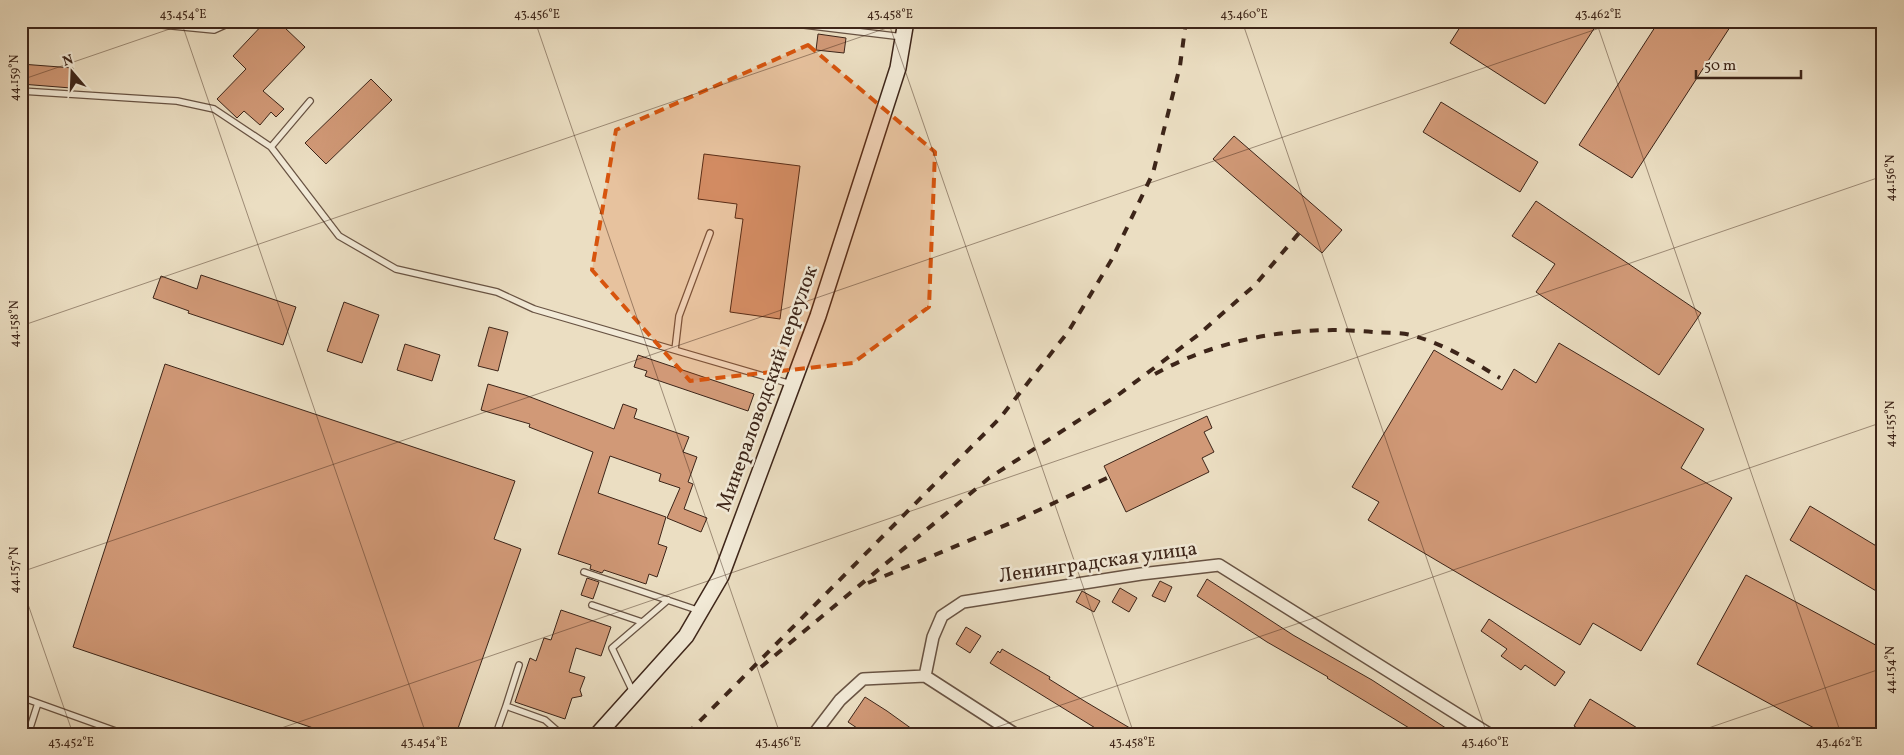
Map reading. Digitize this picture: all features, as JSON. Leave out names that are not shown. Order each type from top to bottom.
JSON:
[{"type":"street","name":"Минераловодский переулок","points":[[598,734],[686,636],[721,576],[818,316],[898,68],[906,21]]},
{"type":"street","name":"Ленинградская улица","points":[[925,676],[933,637],[942,616],[963,602],[1142,574],[1219,565],[1489,734]]},
{"type":"street","points":[[814,734],[840,700],[863,679],[925,676],[1015,734]]},
{"type":"lane","points":[[144,21],[152,24],[214,30],[234,21]]},
{"type":"lane","points":[[771,21],[903,37]]},
{"type":"lane","points":[[21,91],[177,101],[214,109],[271,147],[339,236],[396,269],[497,292],[534,309],[793,385]]},
{"type":"lane","points":[[271,147],[310,101]]},
{"type":"lane","points":[[675,350],[679,316],[710,233]]},
{"type":"lane","points":[[584,572],[700,611]]},
{"type":"lane","points":[[634,694],[612,648],[668,600]]},
{"type":"lane","points":[[592,606],[642,622]]},
{"type":"lane","points":[[496,734],[519,665]]},
{"type":"lane","points":[[21,697],[124,734]]},
{"type":"lane","points":[[28,734],[38,703]]},
{"type":"lane","points":[[506,706],[545,720],[561,734]]},
{"type":"highlighted area","points":[[808,45],[935,152],[929,307],[853,363],[690,381],[592,270],[616,130]]},
{"type":"building","points":[[266,21],[289,21],[284,27],[305,47],[263,91],[284,109],[276,117],[271,112],[260,125],[244,111],[237,118],[217,99],[246,69],[233,56]]},
{"type":"building","points":[[1464,21],[1599,21],[1545,104],[1450,43]]},
{"type":"building","points":[[1659,21],[1734,21],[1632,178],[1579,145]]},
{"type":"building","points":[[818,34],[846,38],[844,53],[816,50]]},
{"type":"building","points":[[21,64],[73,68],[71,88],[21,84]]},
{"type":"building","points":[[371,79],[392,100],[326,164],[305,143]]},
{"type":"building","points":[[1441,102],[1538,162],[1520,192],[1423,132]]},
{"type":"building","points":[[1234,136],[1342,230],[1322,253],[1213,159]]},
{"type":"building","points":[[704,154],[800,166],[780,319],[730,312],[743,219],[735,218],[737,204],[698,199]]},
{"type":"building","points":[[1536,201],[1701,313],[1659,375],[1536,292],[1555,264],[1512,236]]},
{"type":"building","points":[[201,275],[296,307],[283,345],[188,313],[189,311],[153,298],[161,276],[197,289]]},
{"type":"building","points":[[344,302],[379,315],[362,363],[327,351]]},
{"type":"building","points":[[489,327],[508,332],[498,371],[478,366]]},
{"type":"building","points":[[1559,343],[1704,429],[1681,468],[1732,498],[1641,651],[1593,623],[1580,645],[1368,520],[1379,502],[1352,487],[1434,350],[1502,390],[1514,369],[1536,383]]},
{"type":"building","points":[[405,344],[440,355],[432,381],[397,370]]},
{"type":"building","points":[[638,355],[754,394],[748,411],[645,376],[647,371],[634,367]]},
{"type":"building","points":[[165,364],[515,481],[494,539],[521,549],[456,734],[444,734],[428,728],[426,734],[331,734],[73,647]]},
{"type":"building","points":[[488,384],[525,395],[614,429],[623,404],[637,409],[634,418],[689,437],[683,452],[697,457],[688,482],[693,484],[684,509],[707,518],[701,532],[667,518],[680,488],[659,481],[661,474],[610,456],[598,493],[666,517],[658,544],[667,547],[657,577],[649,574],[646,584],[604,570],[602,573],[590,569],[591,565],[558,554],[593,452],[529,427],[530,424],[481,410]]},
{"type":"building","points":[[1207,416],[1212,428],[1204,432],[1214,452],[1202,458],[1209,472],[1126,512],[1104,466]]},
{"type":"building","points":[[1810,506],[1883,550],[1883,595],[1790,540]]},
{"type":"building","points":[[1746,575],[1883,649],[1883,734],[1825,734],[1697,664]]},
{"type":"building","points":[[587,578],[599,582],[593,599],[581,595]]},
{"type":"building","points":[[1207,579],[1293,635],[1372,680],[1455,734],[1419,734],[1328,677],[1267,642],[1197,596]]},
{"type":"building","points":[[1160,581],[1172,587],[1165,602],[1152,596]]},
{"type":"building","points":[[1120,588],[1137,598],[1129,612],[1112,602]]},
{"type":"building","points":[[1082,591],[1100,601],[1094,612],[1076,602]]},
{"type":"building","points":[[561,610],[611,627],[601,656],[576,648],[569,672],[585,677],[580,690],[582,696],[572,698],[565,719],[515,702],[530,658],[536,661],[544,638],[551,640]]},
{"type":"building","points":[[1489,619],[1565,672],[1555,686],[1525,665],[1521,670],[1501,656],[1507,649],[1481,631]]},
{"type":"building","points":[[966,627],[981,636],[970,653],[956,644]]},
{"type":"building","points":[[1002,649],[1140,734],[1105,734],[990,663],[998,651],[1000,653]]},
{"type":"building","points":[[865,697],[919,734],[866,734],[848,722]]},
{"type":"building","points":[[1590,699],[1647,734],[1586,734],[1574,726]]},
{"type":"railway","points":[[687,734],[1000,418],[1068,332],[1112,259],[1153,173],[1180,66],[1186,21]]},
{"type":"railway","points":[[761,667],[989,478],[1118,395],[1198,335],[1255,285],[1299,233]]},
{"type":"railway","points":[[1155,374],[1180,361],[1206,351],[1261,336],[1289,332],[1345,330],[1411,335],[1435,343],[1500,378]]},
{"type":"railway","points":[[868,583],[1020,519],[1109,477]]}]
